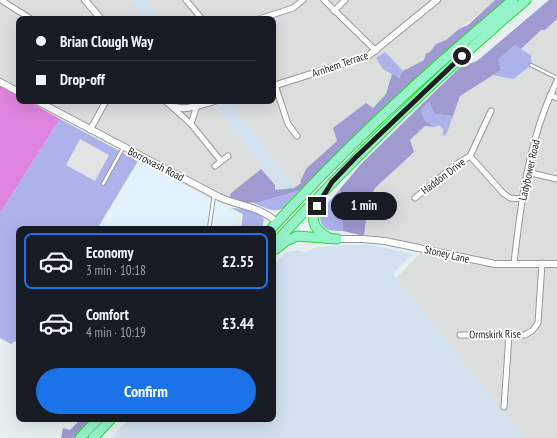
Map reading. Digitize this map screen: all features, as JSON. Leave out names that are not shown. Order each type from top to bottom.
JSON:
[{"type":"highway","points":[[274,226],[311,186],[388,111],[513,0]]},
{"type":"highway","points":[[276,242],[332,182],[443,73],[526,0]]},
{"type":"highway","points":[[332,182],[317,206],[313,219],[316,229],[333,239]]},
{"type":"highway","points":[[276,248],[286,240],[297,236],[333,239]]},
{"type":"highway","points":[[80,438],[95,422]]},
{"type":"highway","points":[[94,438],[108,422]]},
{"type":"street","points":[[1,0],[26,16]]},
{"type":"street","points":[[85,0],[98,16]]},
{"type":"street","points":[[186,0],[199,16]]},
{"type":"street","points":[[268,16],[293,8],[303,0]]},
{"type":"street","points":[[324,0],[376,51]]},
{"type":"street","points":[[334,10],[345,0]]},
{"type":"street","name":"Arnhem Terrace","points":[[276,85],[346,64],[376,51],[437,0]]},
{"type":"street","name":"Ladybower Road","points":[[514,263],[527,172],[540,122],[557,79]]},
{"type":"street","points":[[0,82],[16,90]]},
{"type":"street","points":[[276,91],[288,124],[297,136]]},
{"type":"street","points":[[550,95],[557,98]]},
{"type":"street","name":"Borrowash Road","points":[[42,104],[214,195],[232,203],[261,210],[277,222]]},
{"type":"street","points":[[90,130],[104,104]]},
{"type":"street","points":[[169,104],[191,124],[221,161]]},
{"type":"street","points":[[172,107],[183,109],[201,104]]},
{"type":"street","points":[[191,124],[197,105]]},
{"type":"street","name":"Haddon Drive","points":[[415,198],[455,165],[470,156],[491,111]]},
{"type":"street","points":[[215,166],[228,156]]},
{"type":"street","points":[[470,156],[503,193],[510,198],[522,199]]},
{"type":"street","points":[[527,172],[557,179]]},
{"type":"street","name":"Stoney Lane","points":[[333,239],[385,241],[495,264],[557,264]]},
{"type":"street","name":"Ormskirk Rise","points":[[460,335],[525,335],[532,332],[538,323],[542,263]]},
{"type":"street","points":[[504,407],[509,335]]},
{"type":"lane","points":[[531,65],[557,79]]},
{"type":"lane","points":[[103,184],[123,147]]},
{"type":"lane","points":[[209,226],[214,195]]},
{"type":"shaded area","points":[[0,0],[496,0],[438,46],[399,81],[357,126],[295,187],[231,104],[276,104],[276,16],[16,16],[16,94],[0,86]]},
{"type":"shaded area","points":[[129,0],[146,0],[159,16],[142,16]]},
{"type":"shaded area","points":[[495,0],[508,0],[425,69],[425,74],[407,86],[408,90],[301,190],[260,202],[242,203],[231,200],[230,194],[261,169],[275,185],[275,190],[294,188],[301,183],[300,182],[306,169],[337,141],[333,128],[366,103],[373,108],[386,94],[392,74],[399,78],[403,71],[424,60],[426,53],[430,52],[436,44],[446,40],[459,29],[468,25]]},
{"type":"shaded area","points":[[549,0],[557,0],[557,19],[545,30],[541,30],[521,49],[515,45],[498,60],[501,70],[460,96],[453,116],[435,114],[429,102],[421,110],[425,121],[435,127],[425,126],[410,140],[414,152],[375,188],[368,204],[364,236],[343,231],[340,189],[361,164],[460,67],[477,61]]},
{"type":"shaded area","points":[[557,19],[557,438],[523,438],[396,278],[426,247],[364,236],[368,204],[375,188],[414,152],[410,140],[425,126],[435,127],[439,124],[447,133],[460,96],[493,75],[513,79],[531,55],[521,49],[541,29],[545,30]]},
{"type":"shaded area","points":[[515,45],[531,55],[531,65],[513,79],[493,75],[501,70],[498,60]]},
{"type":"shaded area","points":[[385,52],[403,71],[398,78],[383,69],[376,58]]},
{"type":"shaded area","points":[[0,86],[16,94],[16,104],[33,104],[60,119],[0,213]]},
{"type":"shaded area","points":[[429,102],[436,114],[453,116],[447,133],[444,136],[442,134],[444,130],[439,125],[435,127],[425,121],[421,110]]},
{"type":"shaded area","points":[[34,104],[222,104],[214,106],[281,190],[213,200]]},
{"type":"shaded area","points":[[231,104],[295,187],[293,189],[281,190],[214,106]]},
{"type":"shaded area","points":[[60,119],[138,161],[99,226],[16,226],[16,341],[11,344],[0,338],[0,213]]},
{"type":"shaded area","points":[[80,139],[109,155],[95,181],[66,165]]},
{"type":"shaded area","points":[[138,161],[213,200],[237,215],[233,226],[99,226]]},
{"type":"shaded area","points":[[340,189],[343,231],[325,228],[322,225],[320,217],[327,204]]},
{"type":"shaded area","points":[[301,190],[288,204],[279,210],[268,209],[251,202],[260,202]]},
{"type":"shaded area","points":[[231,208],[249,210],[257,213],[264,219],[263,226],[241,226],[243,214]]},
{"type":"shaded area","points":[[345,245],[371,245],[413,254],[393,274],[523,438],[111,438],[126,422],[276,422],[276,263],[286,252],[299,250],[305,252],[314,248]]},
{"type":"shaded area","points":[[78,422],[88,422],[74,438],[61,438],[63,428],[70,430]]},
{"type":"route","points":[[317,206],[332,182],[355,158],[462,56]]}]
